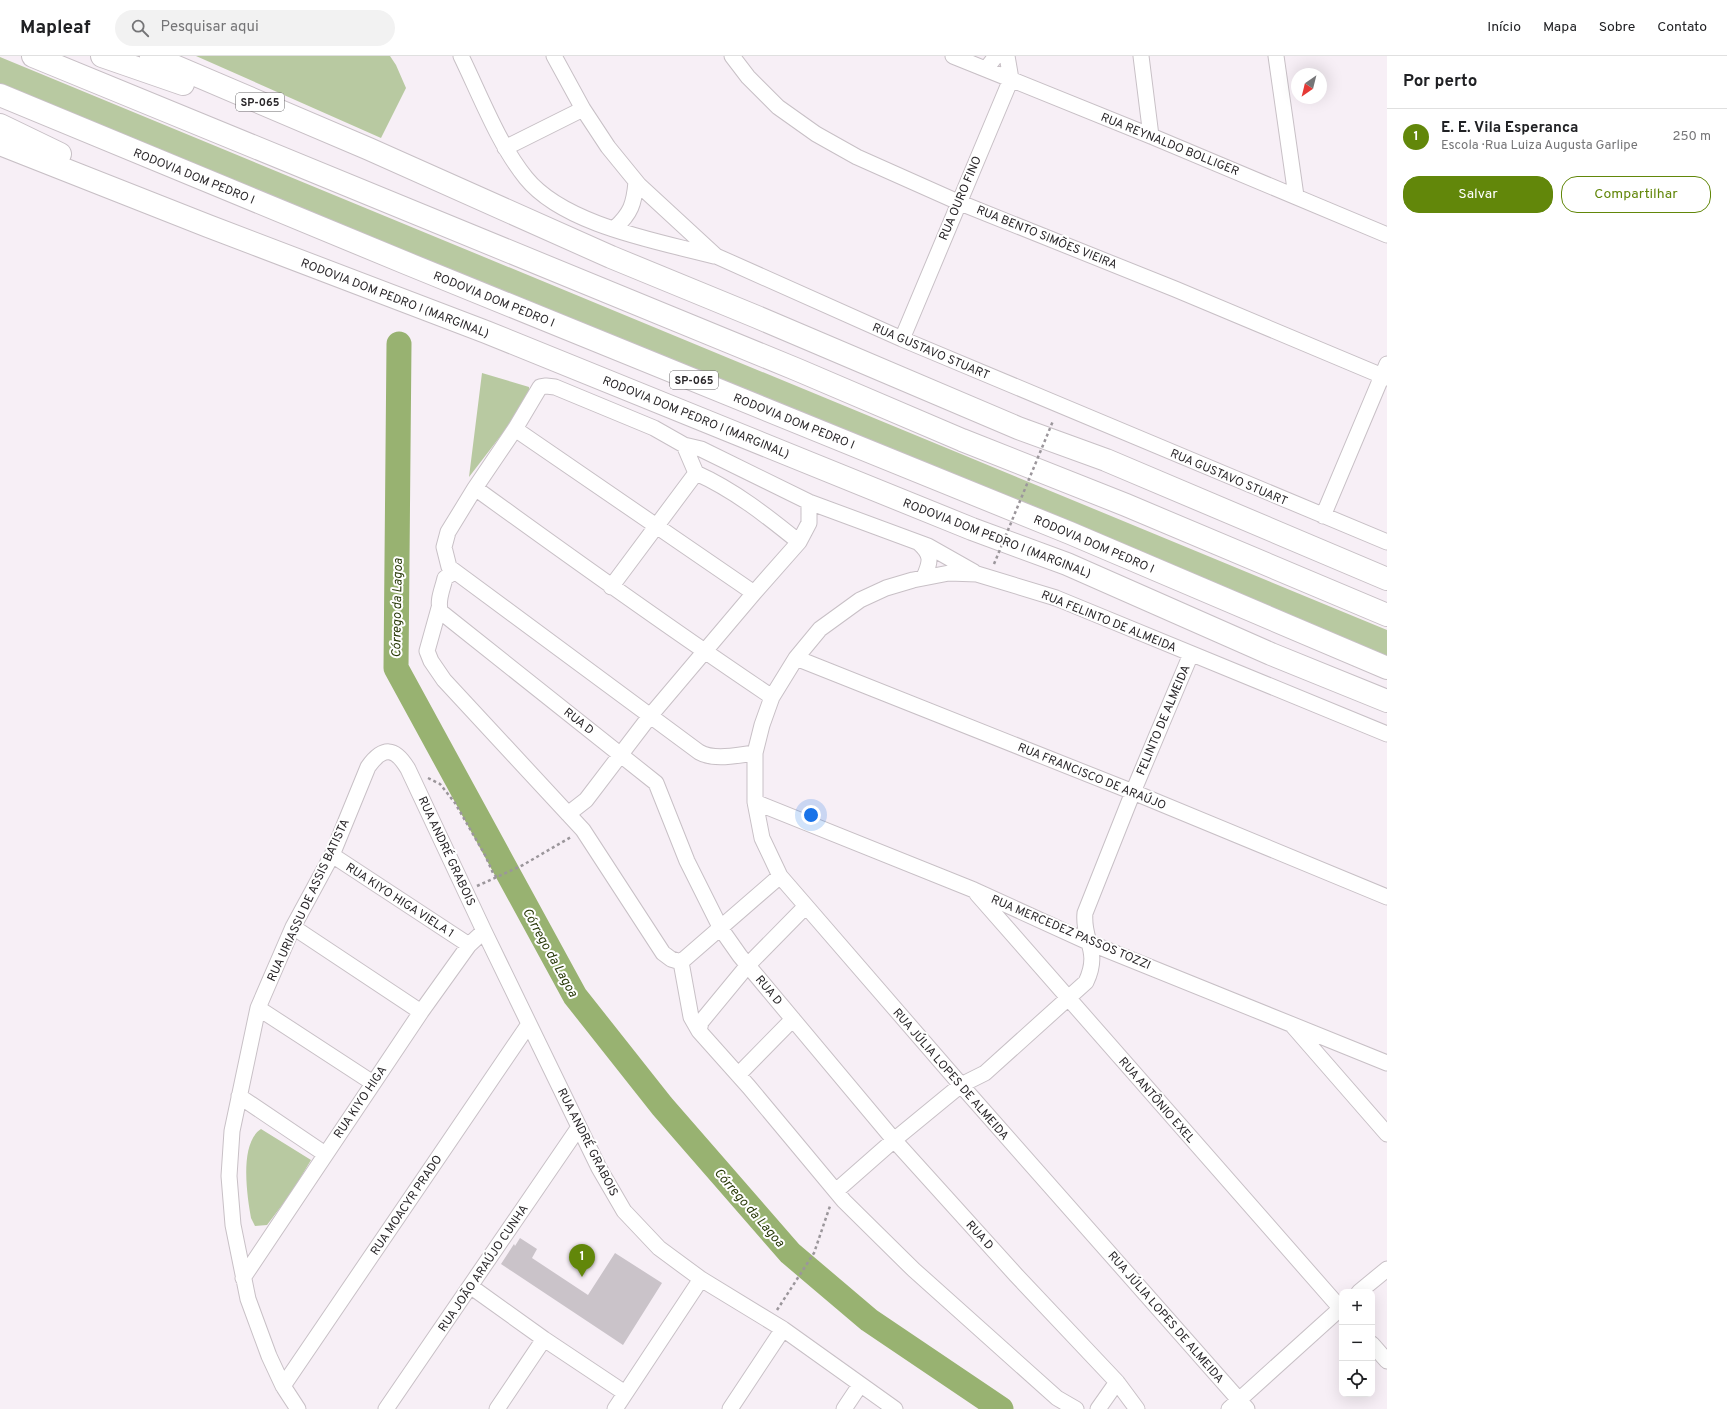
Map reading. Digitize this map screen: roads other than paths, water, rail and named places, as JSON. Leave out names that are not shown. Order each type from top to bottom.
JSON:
[{"type":"highway","points":[[33,56],[798,370],[962,440],[1126,505],[1387,615]]},
{"type":"highway","points":[[102,56],[369,149]]},
{"type":"highway","name":"SP-065","points":[[151,56],[369,149],[611,257],[757,317],[1018,428],[1106,460],[1387,579]]},
{"type":"highway","name":"RODOVIA DOM PEDRO I","points":[[0,95],[398,260],[1070,533],[1387,668]]},
{"type":"highway","points":[[0,125],[208,226]]},
{"type":"highway","name":"RODOVIA DOM PEDRO I (MARGINAL)","points":[[0,144],[208,226],[486,332],[972,529],[1066,564],[1271,654],[1387,701]]},
{"type":"street","points":[[461,56],[505,148],[525,178],[554,203],[591,220],[615,228],[716,256]]},
{"type":"street","name":"RUA GUSTAVO STUART","points":[[554,56],[583,109],[608,147],[636,182],[716,256],[902,339],[1387,542]]},
{"type":"street","name":"RUA BENTO SIMÕES VIEIRA","points":[[732,56],[762,93],[790,117],[816,134],[857,157],[958,202],[1385,373]]},
{"type":"street","name":"RUA REYNALDO BOLLIGER","points":[[953,56],[1151,136],[1386,235]]},
{"type":"street","points":[[986,69],[996,56]]},
{"type":"street","points":[[1007,56],[1011,79]]},
{"type":"street","points":[[1141,56],[1151,136]]},
{"type":"street","points":[[1276,56],[1296,196]]},
{"type":"street","name":"RUA OURO FINO","points":[[902,339],[958,202],[1011,79]]},
{"type":"street","points":[[505,148],[583,109]]},
{"type":"street","points":[[615,228],[625,219],[632,206],[636,182]]},
{"type":"street","points":[[1323,516],[1385,373]]},
{"type":"street","points":[[755,753],[707,757],[449,567],[444,547],[448,532],[475,488],[515,430],[540,388],[546,386],[555,387],[654,428],[684,445],[701,449],[809,502],[928,546],[977,574]]},
{"type":"street","points":[[515,430],[655,527],[754,593]]},
{"type":"street","points":[[684,445],[696,473],[714,481],[766,515],[799,542]]},
{"type":"street","points":[[611,586],[696,473]]},
{"type":"street","points":[[475,488],[611,586],[772,698]]},
{"type":"street","points":[[568,814],[586,800],[650,716],[799,542],[809,523],[809,502]]},
{"type":"street","points":[[918,542],[929,555],[930,562],[924,577]]},
{"type":"street","points":[[454,572],[445,578],[439,608],[426,651],[431,661],[444,680],[583,830],[663,953],[671,959],[681,962]]},
{"type":"street","name":"RUA FELINTO DE ALMEIDA","points":[[772,698],[796,658],[820,628],[860,600],[886,588],[924,577],[949,572],[977,574],[1056,598],[1387,734]]},
{"type":"street","name":"RUA D","points":[[439,608],[440,612],[622,754],[656,783],[687,861],[721,929],[748,965],[894,1140],[1016,1275],[1117,1382],[1137,1409]]},
{"type":"street","name":"FELINTO DE ALMEIDA","points":[[836,1191],[894,1140],[961,1085],[985,1073],[1086,982],[1090,974],[1093,956],[1085,926],[1085,913],[1133,792],[1191,654]]},
{"type":"street","name":"RUA FRANCISCO DE ARAÚJO","points":[[796,658],[1133,792],[1387,898]]},
{"type":"street","name":"RUA JÚLIA LOPES DE ALMEIDA","points":[[772,698],[762,725],[755,753],[755,802],[762,838],[780,876],[1238,1406]]},
{"type":"street","name":"RUA URIASSU DE ASSIS BATISTA","points":[[298,1409],[283,1386],[269,1356],[248,1300],[233,1225],[229,1176],[232,1131],[258,1008],[293,927],[332,855],[368,767],[376,756],[384,752],[393,753],[402,758],[408,769]]},
{"type":"street","name":"RUA ANDRÉ GRABOIS","points":[[408,769],[484,931],[599,1168],[624,1211],[659,1248],[701,1279],[783,1329],[895,1409]]},
{"type":"street","name":"RUA MERCEDEZ PASSOS TOZZI","points":[[755,802],[974,890],[1090,943],[1387,1063]]},
{"type":"street","name":"RUA KIYO HIGA VIELA 1","points":[[332,855],[469,945]]},
{"type":"street","points":[[681,962],[721,929],[780,876]]},
{"type":"street","name":"RUA ANTÔNIO EXEL","points":[[974,890],[1068,999],[1339,1305]]},
{"type":"street","points":[[699,1031],[701,1022],[748,965],[806,907]]},
{"type":"street","points":[[293,927],[421,1012]]},
{"type":"street","name":"RUA KIYO HIGA","points":[[243,1278],[421,1012],[469,945],[484,931]]},
{"type":"street","points":[[681,962],[691,1017],[699,1031],[836,1191],[914,1270],[1057,1398],[1076,1409]]},
{"type":"street","points":[[258,1008],[373,1083]]},
{"type":"street","points":[[738,1075],[793,1019]]},
{"type":"street","points":[[1290,1023],[1387,1134]]},
{"type":"street","name":"RUA MOACYR PRADO","points":[[283,1386],[529,1024]]},
{"type":"street","points":[[1327,1065],[1346,1046]]},
{"type":"street","points":[[239,1096],[325,1154]]},
{"type":"street","name":"RUA JOÃO ARAÚJO CUNHA","points":[[386,1409],[580,1127]]},
{"type":"street","points":[[1364,1289],[1387,1269]]},
{"type":"street","points":[[615,1409],[701,1279]]},
{"type":"street","points":[[470,1286],[625,1393]]},
{"type":"street","points":[[1238,1406],[1339,1311]]},
{"type":"street","points":[[730,1409],[783,1329]]},
{"type":"street","points":[[497,1409],[544,1338]]},
{"type":"street","points":[[1375,1347],[1387,1361]]},
{"type":"street","points":[[1098,1409],[1117,1382]]},
{"type":"street","points":[[844,1409],[860,1385]]},
{"type":"waterway","name":"Córrego da Lagoa","points":[[399,344],[396,668],[575,996],[662,1106],[790,1253],[869,1320],[1001,1409]]},
{"type":"place","name":"E. E. Vila Esperanca","points":[[582,1277]]}]
